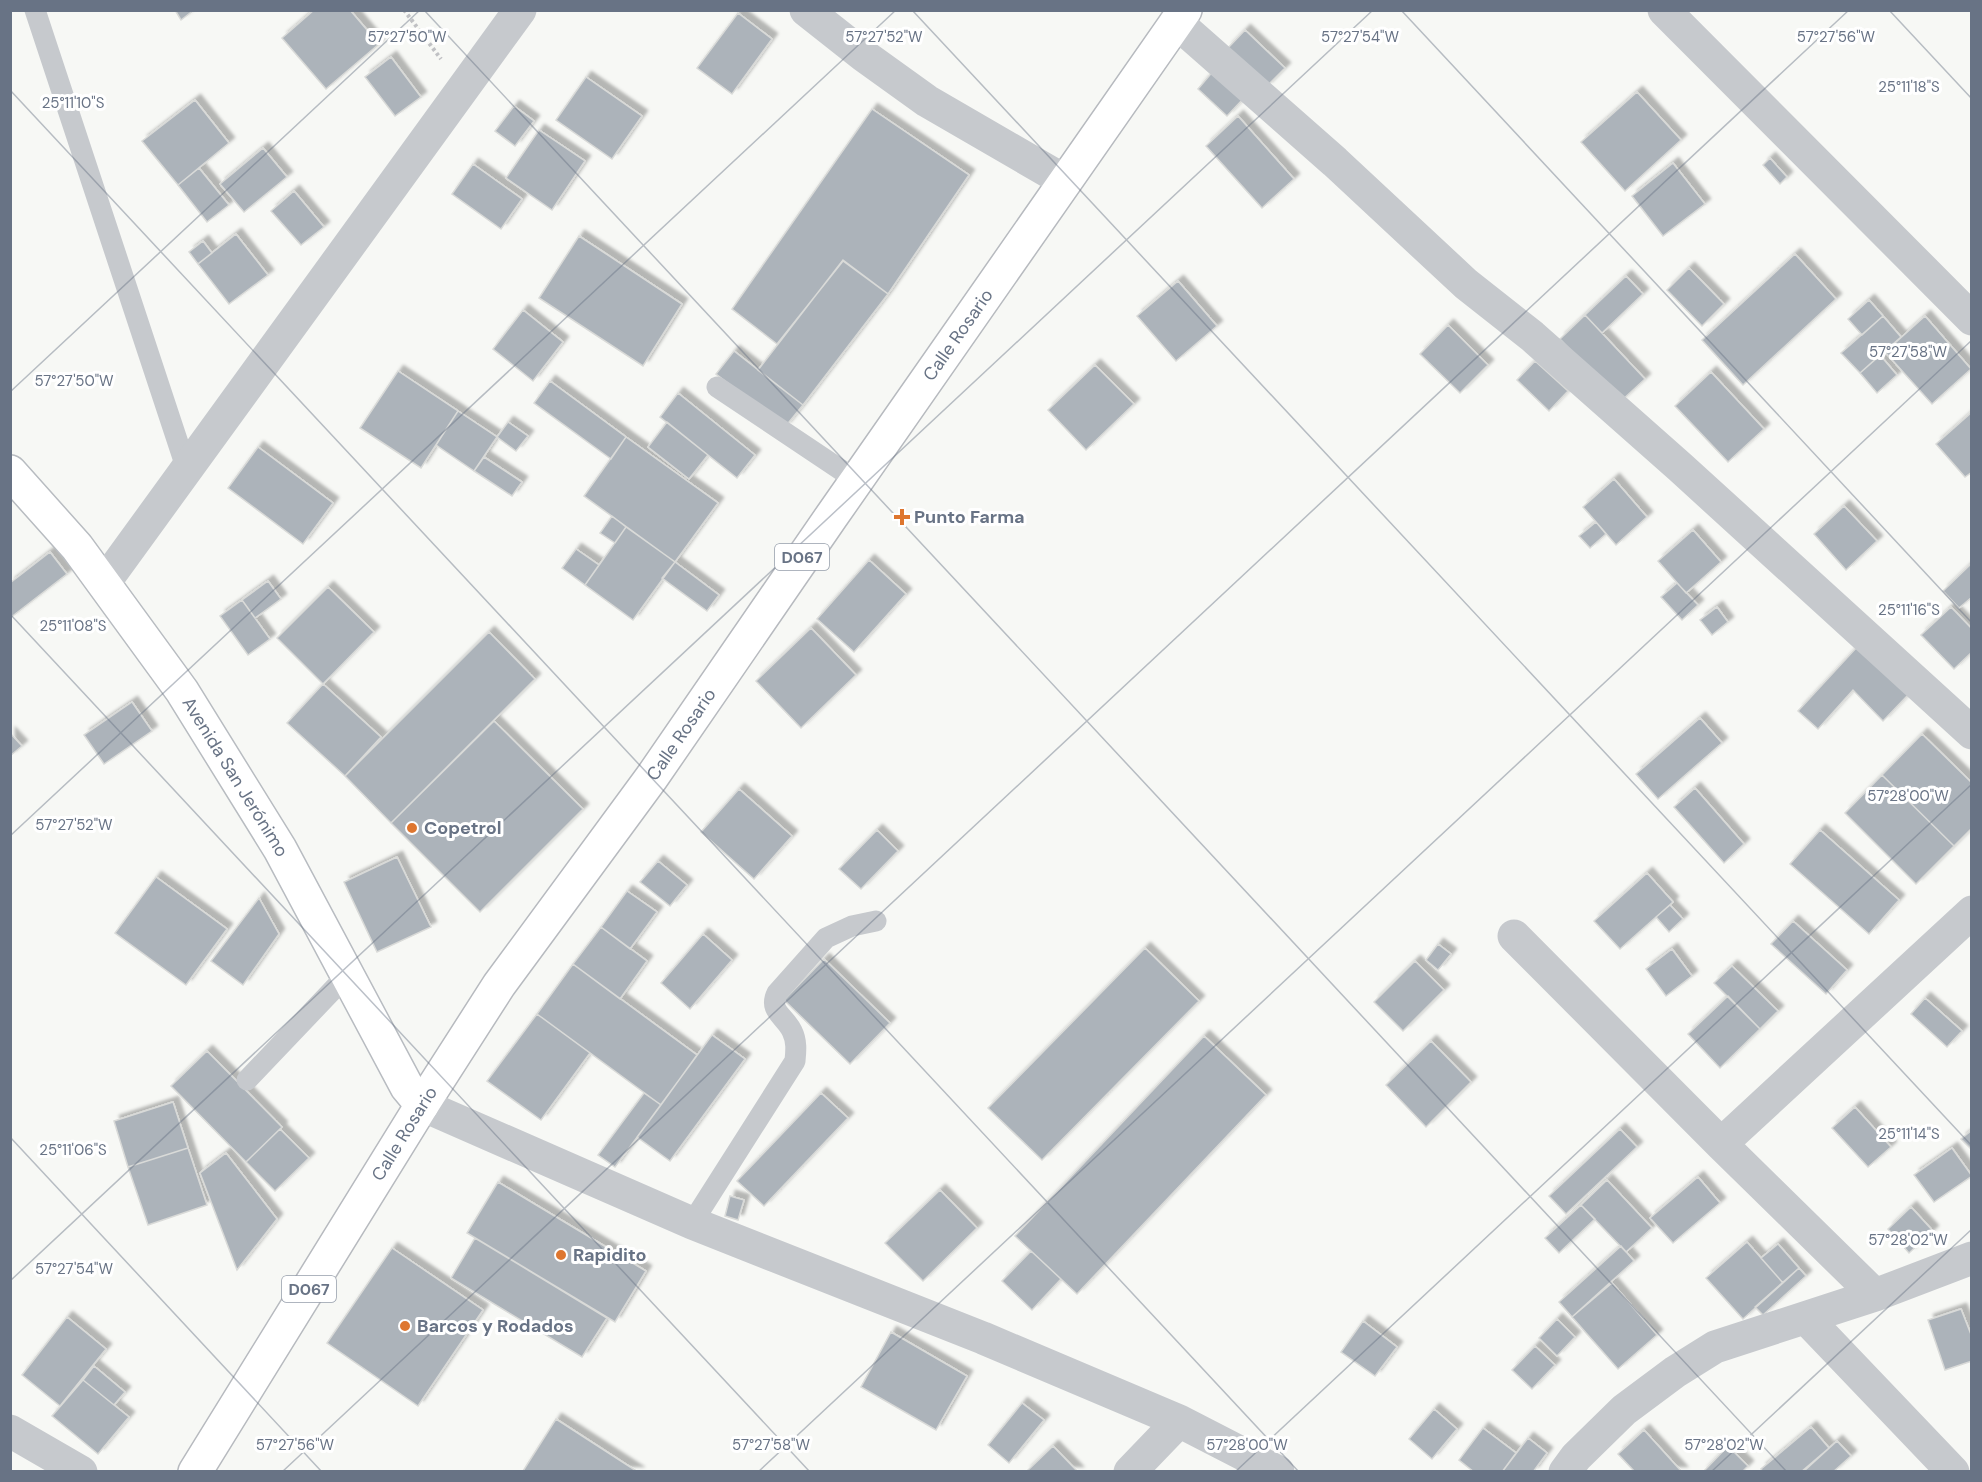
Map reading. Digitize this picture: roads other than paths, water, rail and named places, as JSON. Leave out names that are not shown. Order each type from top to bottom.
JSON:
[{"type":"main road","name":"Calle Rosario","points":[[195,1472],[499,985],[652,777],[1180,16]]},
{"type":"main road","name":"Avenida San Jerónimo","points":[[10,472],[77,548],[182,692],[274,840],[407,1087],[422,1106]]},
{"type":"street","points":[[104,584],[520,10]]},
{"type":"street","points":[[806,10],[862,55],[927,101],[1065,181]]},
{"type":"street","points":[[1664,10],[1971,319]]},
{"type":"street","points":[[1180,16],[1466,284],[1532,336],[1680,467],[1971,733]]},
{"type":"street","points":[[1721,1144],[1971,912]]},
{"type":"street","points":[[1514,936],[1875,1295]]},
{"type":"street","points":[[422,1106],[692,1223],[983,1338],[1179,1421],[1278,1472]]},
{"type":"street","points":[[1565,1472],[1576,1457],[1624,1410],[1675,1372],[1715,1347],[1875,1295],[1971,1258]]},
{"type":"street","points":[[1806,1318],[1953,1472]]},
{"type":"street","points":[[1130,1472],[1179,1421]]},
{"type":"street","points":[[10,1431],[81,1472]]},
{"type":"lane","points":[[35,10],[187,470]]},
{"type":"lane","points":[[717,387],[856,480]]},
{"type":"lane","points":[[692,1223],[795,1061],[796,1048],[792,1031],[774,1006],[777,993],[825,938],[852,926],[876,921]]},
{"type":"lane","points":[[247,1080],[347,975]]},
{"type":"place","name":"Punto Farma","points":[[902,517]]},
{"type":"place","name":"Copetrol","points":[[412,828]]},
{"type":"place","name":"Rapidito","points":[[561,1255]]},
{"type":"place","name":"Barcos y Rodados","points":[[405,1326]]}]
